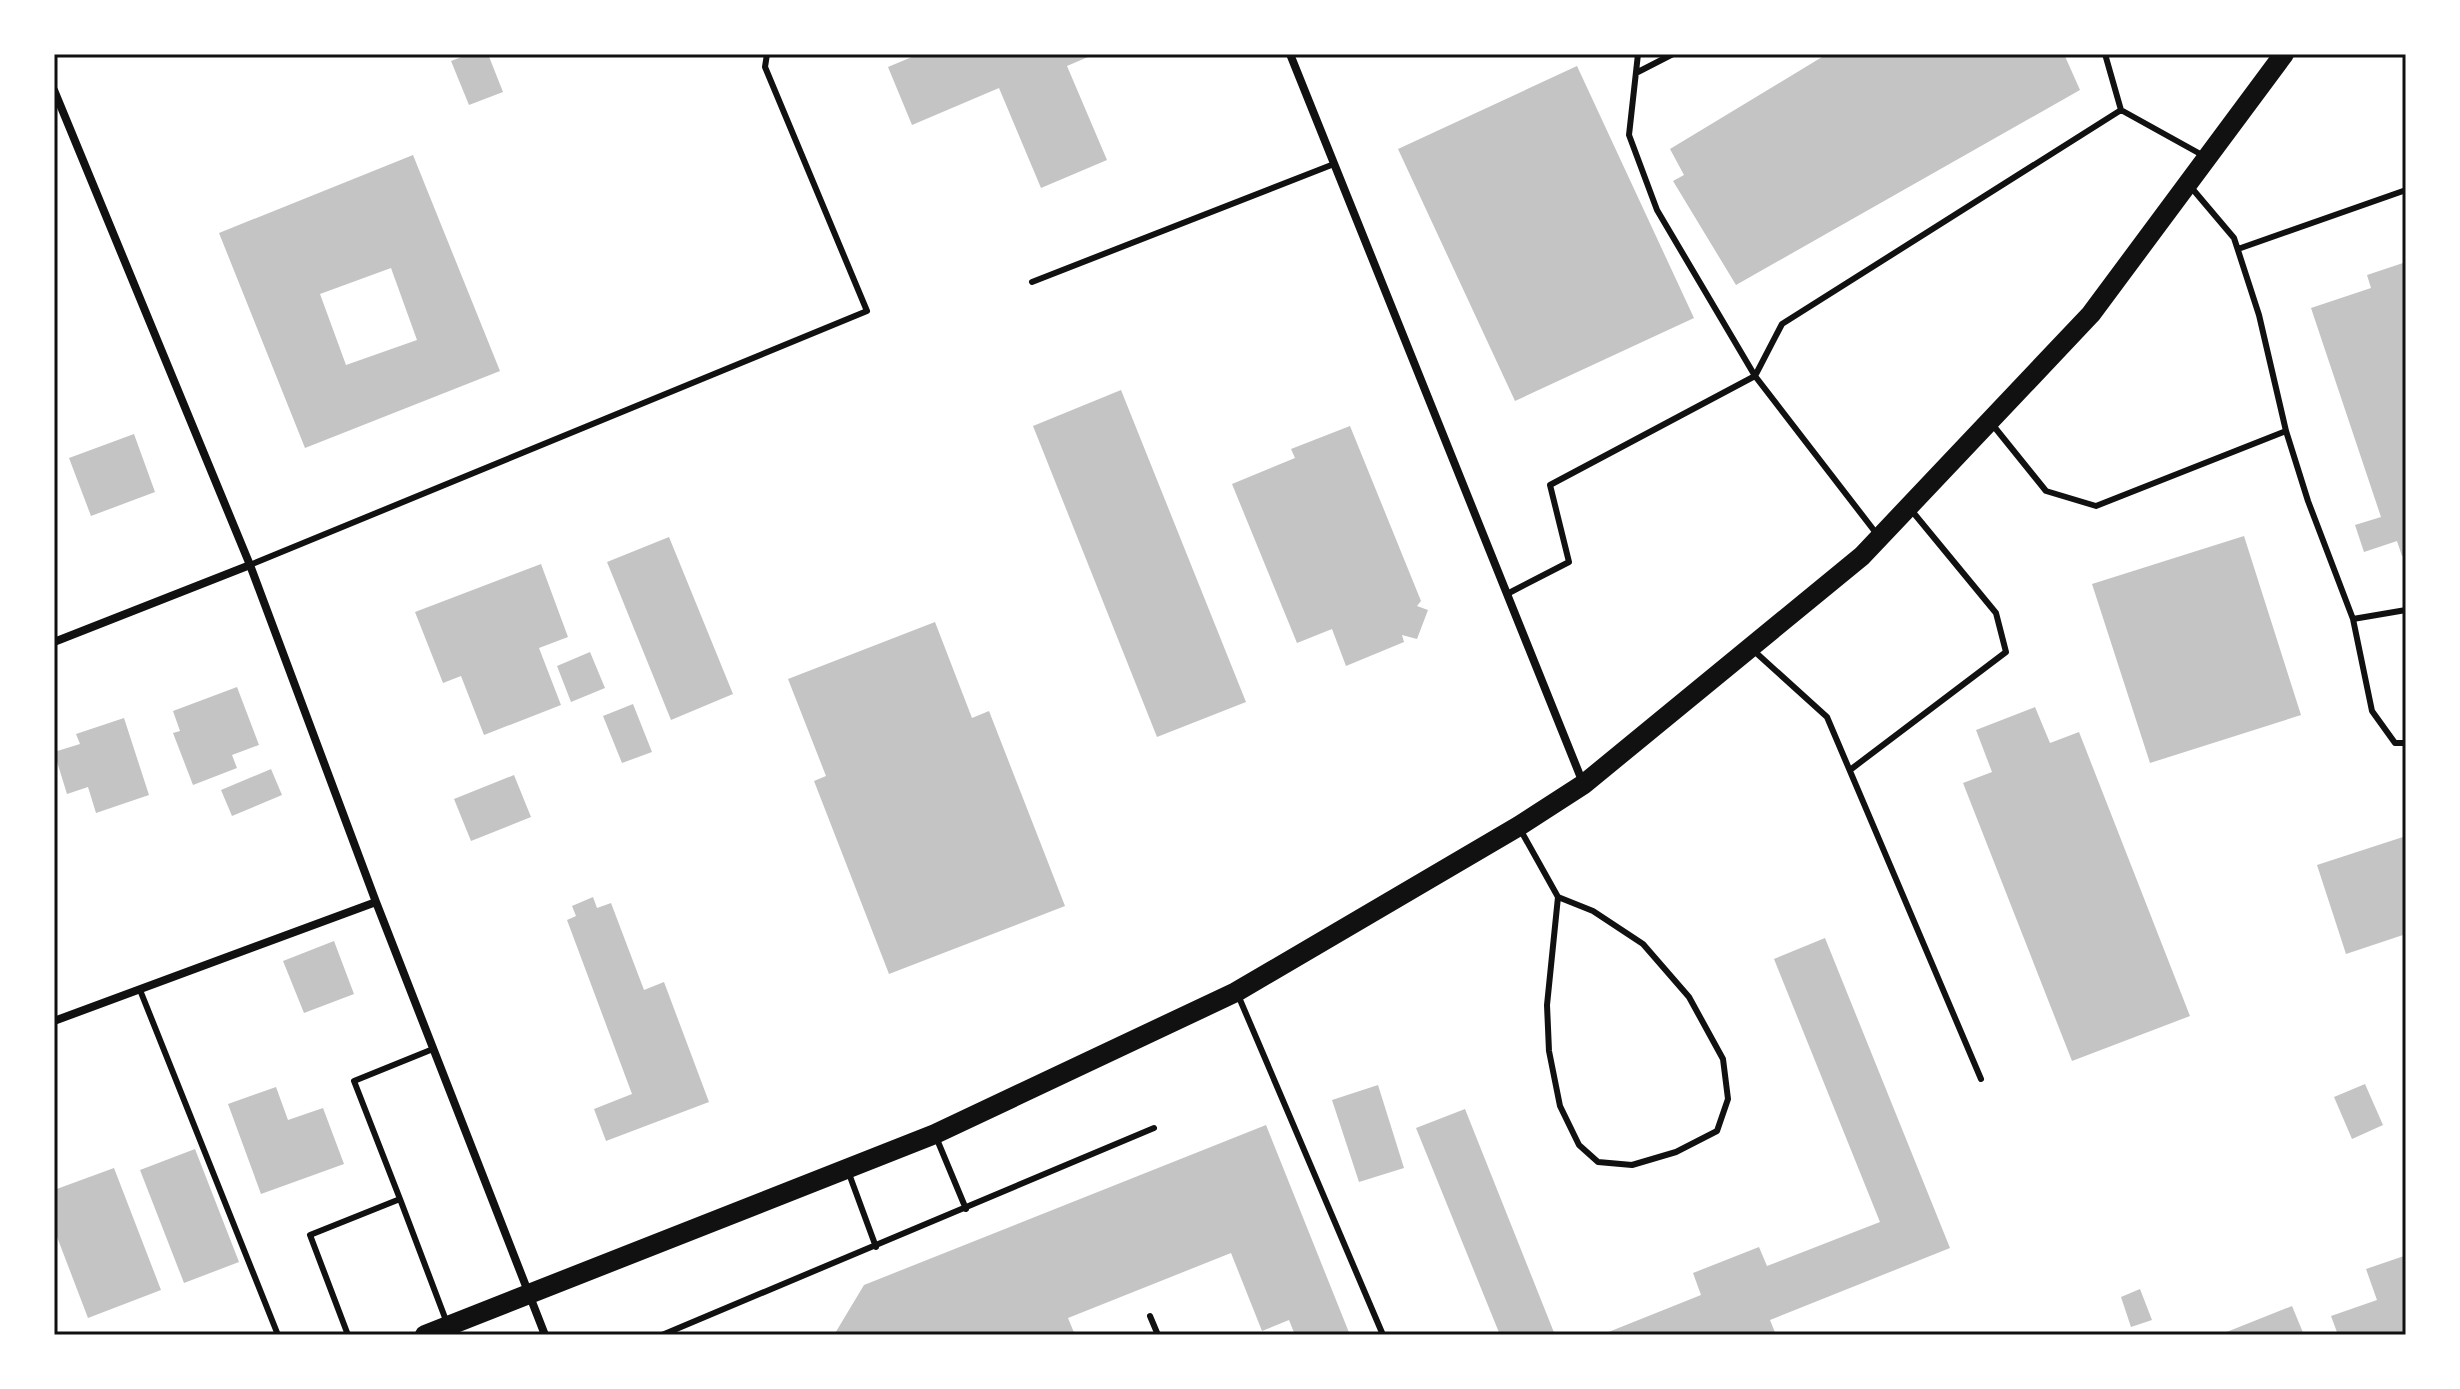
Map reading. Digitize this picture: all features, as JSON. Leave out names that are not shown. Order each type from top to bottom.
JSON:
[{"type":"main road","points":[[433,1332],[935,1134],[1236,992],[1519,826],[1584,784],[1862,556],[2091,314],[2284,54]]},
{"type":"street","points":[[1290,54],[1584,784]]},
{"type":"street","points":[[54,90],[250,565],[376,902],[545,1335]]},
{"type":"street","points":[[54,642],[250,565]]},
{"type":"street","points":[[54,1021],[376,902]]},
{"type":"lane","points":[[250,565],[867,311],[765,67],[767,54]]},
{"type":"lane","points":[[1638,54],[1629,135],[1657,210],[1755,376],[1880,537]]},
{"type":"lane","points":[[1636,73],[1673,54]]},
{"type":"lane","points":[[2105,54],[2121,110],[2207,158]]},
{"type":"lane","points":[[1507,594],[1569,562],[1550,485],[1755,376],[1782,324],[2121,110]]},
{"type":"lane","points":[[1032,282],[1334,164]]},
{"type":"lane","points":[[2188,184],[2234,238],[2259,315],[2286,431],[2308,501],[2353,619],[2372,711],[2395,743],[2406,743]]},
{"type":"lane","points":[[2238,249],[2406,190]]},
{"type":"lane","points":[[1990,421],[2046,491],[2096,506],[2286,431]]},
{"type":"lane","points":[[1850,770],[2006,652],[1996,613],[1909,506]]},
{"type":"lane","points":[[2353,619],[2406,610]]},
{"type":"lane","points":[[1750,648],[1827,717],[1981,1079]]},
{"type":"lane","points":[[1519,826],[1558,897],[1547,1005],[1549,1051],[1560,1106],[1579,1145],[1598,1162],[1632,1165],[1676,1152],[1717,1131],[1728,1099],[1723,1059],[1689,997],[1643,944],[1593,911],[1558,897]]},
{"type":"lane","points":[[140,990],[278,1335]]},
{"type":"lane","points":[[1236,992],[1383,1335]]},
{"type":"lane","points":[[433,1049],[354,1081],[400,1199],[433,1332]]},
{"type":"lane","points":[[662,1335],[1154,1128]]},
{"type":"lane","points":[[935,1134],[966,1209]]},
{"type":"lane","points":[[847,1170],[876,1247]]},
{"type":"lane","points":[[348,1335],[310,1235],[400,1199]]},
{"type":"lane","points":[[1150,1316],[1158,1335]]},
{"type":"building","points":[[469,54],[488,54],[503,92],[469,105],[451,61]]},
{"type":"building","points":[[919,54],[1095,54],[1067,66],[1107,160],[1041,188],[999,88],[912,125],[888,67]]},
{"type":"building","points":[[1827,54],[2064,54],[2080,90],[1736,285],[1673,181],[1684,175],[1670,149]]},
{"type":"building","points":[[1577,66],[1694,318],[1515,401],[1398,149]]},
{"type":"building","points":[[413,155],[500,371],[305,448],[219,233]],"holes":[[[391,268],[417,340],[346,365],[320,294]]]},
{"type":"building","points":[[2406,262],[2406,555],[2402,556],[2397,541],[2364,552],[2355,525],[2381,517],[2311,308],[2371,288],[2367,275]]},
{"type":"building","points":[[1121,390],[1246,702],[1157,737],[1033,426]]},
{"type":"building","points":[[1350,426],[1421,601],[1417,606],[1428,610],[1417,639],[1402,635],[1404,642],[1346,666],[1332,629],[1297,643],[1232,484],[1295,458],[1291,449]]},
{"type":"building","points":[[134,434],[155,492],[91,516],[69,458]]},
{"type":"building","points":[[2244,536],[2301,715],[2150,763],[2092,584]]},
{"type":"building","points":[[669,537],[733,694],[671,720],[607,562]]},
{"type":"building","points":[[541,564],[568,637],[539,648],[561,705],[484,735],[461,676],[443,683],[415,612]]},
{"type":"building","points":[[935,622],[972,718],[989,711],[1065,906],[889,974],[814,781],[826,776],[788,679]]},
{"type":"building","points":[[590,652],[605,688],[571,702],[557,666]]},
{"type":"building","points":[[237,687],[259,745],[232,755],[237,768],[193,785],[173,733],[180,731],[173,711]]},
{"type":"building","points":[[633,704],[652,752],[622,763],[603,716]]},
{"type":"building","points":[[2035,707],[2050,743],[2079,732],[2190,1016],[2072,1061],[1963,783],[1992,772],[1976,730]]},
{"type":"building","points":[[124,718],[149,795],[96,813],[88,787],[67,794],[54,752],[80,744],[76,734]]},
{"type":"building","points":[[271,769],[282,795],[232,816],[221,790]]},
{"type":"building","points":[[514,775],[531,817],[471,841],[454,799]]},
{"type":"building","points":[[2406,836],[2406,934],[2346,954],[2317,865]]},
{"type":"building","points":[[593,897],[597,908],[611,903],[644,990],[664,982],[709,1102],[606,1141],[594,1109],[632,1094],[567,920],[576,916],[572,906]]},
{"type":"building","points":[[1825,938],[1950,1248],[1770,1320],[1776,1335],[1601,1335],[1701,1295],[1693,1273],[1759,1247],[1767,1266],[1880,1222],[1774,959]]},
{"type":"building","points":[[334,941],[354,994],[304,1013],[283,961]]},
{"type":"building","points":[[2365,1084],[2383,1125],[2352,1139],[2334,1097]]},
{"type":"building","points":[[1378,1085],[1404,1168],[1359,1182],[1332,1100]]},
{"type":"building","points":[[276,1087],[288,1120],[323,1108],[344,1164],[261,1194],[228,1104]]},
{"type":"building","points":[[1465,1109],[1555,1335],[1500,1335],[1416,1128]]},
{"type":"building","points":[[1266,1125],[1350,1335],[1295,1335],[1289,1320],[1262,1331],[1231,1253],[1068,1318],[1075,1335],[834,1335],[864,1285]]},
{"type":"building","points":[[195,1149],[239,1262],[184,1283],[140,1170]]},
{"type":"building","points":[[114,1168],[161,1290],[88,1318],[54,1229],[54,1190]]},
{"type":"building","points":[[2404,1256],[2406,1335],[2338,1335],[2331,1316],[2377,1300],[2366,1269]]},
{"type":"building","points":[[2140,1289],[2152,1320],[2131,1327],[2121,1297]]},
{"type":"building","points":[[2292,1306],[2304,1335],[2219,1335]]}]
